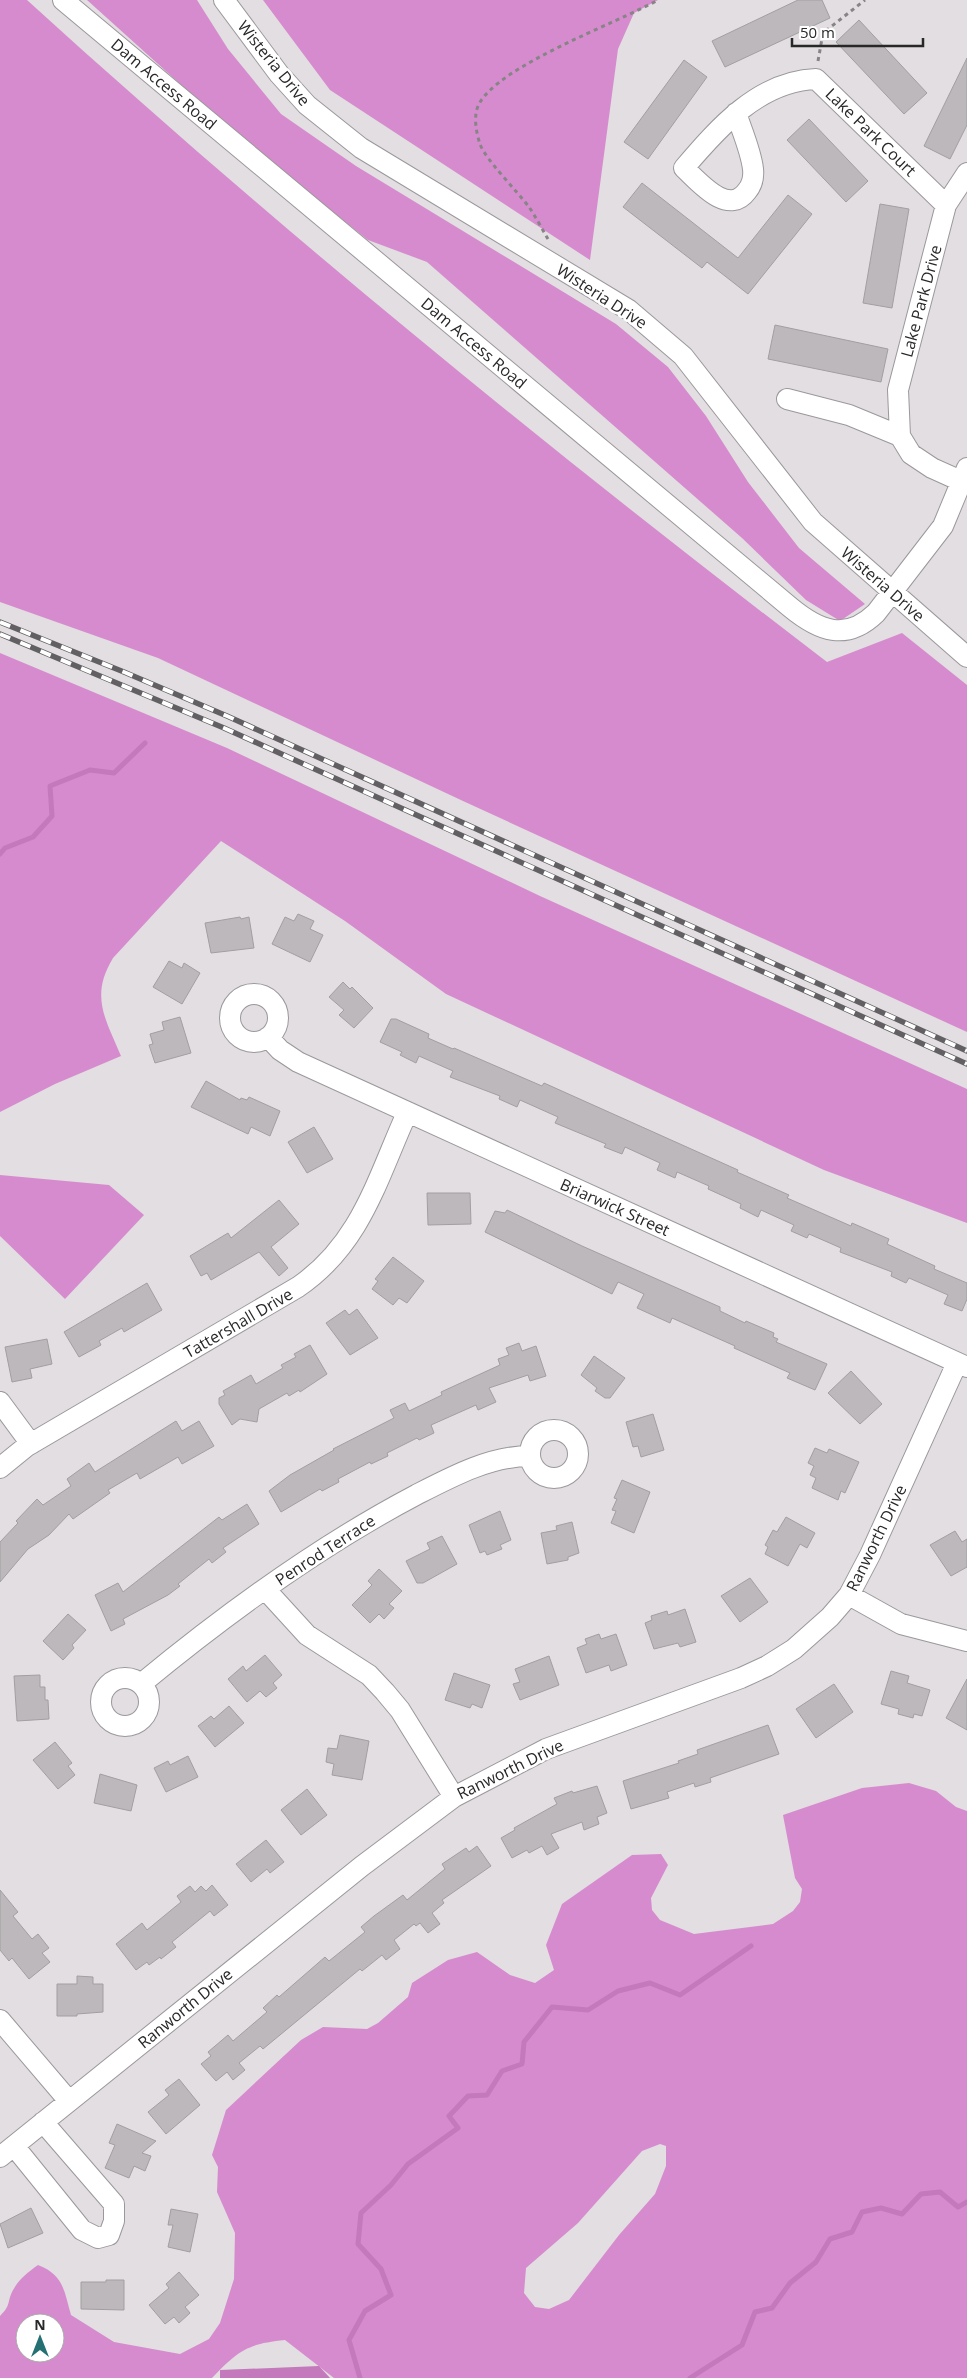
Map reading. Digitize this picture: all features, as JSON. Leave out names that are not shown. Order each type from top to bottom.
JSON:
[{"type":"street","name":"Dam Access Road","points":[[63,0],[803,618],[829,630],[850,630],[867,623],[893,594],[943,526],[965,475]]},
{"type":"street","name":"Wisteria Drive","points":[[224,0],[279,74],[307,105],[353,142],[629,310],[683,356],[813,522],[967,657]]},
{"type":"street","name":"Lake Park Court","points":[[736,113],[765,93],[799,80],[816,79],[946,205]]},
{"type":"street","name":"Lake Park Drive","points":[[900,436],[898,390],[946,205],[967,173]]},
{"type":"street","points":[[787,399],[849,415],[900,436],[911,454],[932,468],[965,475]]},
{"type":"street","name":"Briarwick Street","points":[[268,1037],[280,1050],[298,1062],[962,1365]]},
{"type":"street","name":"Tattershall Drive","points":[[2,1463],[31,1444],[298,1287],[323,1269],[344,1245],[361,1216],[407,1113]]},
{"type":"street","name":"Ranworth Drive","points":[[7,2152],[389,1844],[454,1797],[546,1750],[741,1678],[767,1666],[814,1632],[849,1595],[962,1365]]},
{"type":"street","points":[[0,1402],[31,1444]]},
{"type":"street","name":"Penrod Terrace","points":[[141,1684],[204,1632],[324,1547],[431,1488],[500,1458],[530,1456]]},
{"type":"street","points":[[265,1589],[307,1635],[369,1675],[385,1692],[400,1710],[454,1797]]},
{"type":"street","points":[[849,1595],[901,1624],[967,1641]]},
{"type":"street","points":[[0,2020],[69,2101]]},
{"type":"street","points":[[7,2152],[82,2230],[98,2238],[109,2235],[114,2221],[114,2204],[43,2122]]},
{"type":"path","points":[[549,240],[529,207],[480,147],[475,125],[478,105],[489,89],[503,79],[554,50],[658,0]]},
{"type":"path","points":[[816,79],[822,33],[865,0]]},
{"type":"shaded area","points":[[0,0],[27,0],[221,172],[420,340],[622,503],[827,662],[902,633],[967,685],[967,1032],[463,801],[158,658],[0,602]]},
{"type":"shaded area","points":[[87,0],[197,0],[228,49],[281,114],[356,166],[616,324],[668,367],[706,416],[748,482],[799,548],[865,604],[840,621],[806,600],[742,538],[427,262],[368,240],[239,137]]},
{"type":"shaded area","points":[[263,0],[658,0],[634,13],[618,49],[590,260],[330,90]]},
{"type":"shaded area","points":[[0,653],[227,748],[540,896],[967,1089],[967,1223],[824,1170],[446,994],[345,921],[221,841],[113,958],[106,972],[102,984],[102,1007],[121,1056],[55,1084],[0,1112]]},
{"type":"shaded area","points":[[0,1175],[109,1185],[144,1215],[65,1299],[0,1236]]},
{"type":"shaded area","points":[[909,1783],[936,1791],[956,1807],[967,1811],[967,2378],[334,2378],[285,2340],[261,2344],[244,2350],[229,2361],[212,2378],[0,2378],[0,2316],[17,2284],[38,2265],[53,2274],[62,2285],[71,2315],[114,2342],[180,2354],[209,2339],[220,2323],[234,2279],[235,2233],[217,2192],[218,2167],[212,2155],[226,2110],[301,2040],[323,2027],[367,2029],[378,2023],[408,1997],[412,1983],[448,1960],[477,1952],[510,1975],[535,1983],[554,1970],[546,1945],[562,1904],[632,1855],[661,1854],[668,1865],[651,1898],[652,1910],[660,1920],[694,1934],[773,1924],[793,1911],[800,1902],[802,1889],[795,1878],[783,1815],[862,1788]],"holes":[[[660,2144],[666,2146],[666,2166],[655,2194],[619,2235],[569,2300],[549,2309],[535,2307],[524,2293],[526,2268],[578,2223],[642,2151]]]},
{"type":"shaded area","points":[[319,2366],[330,2378],[220,2378],[220,2370]]},
{"type":"building","points":[[798,0],[822,0],[830,18],[725,67],[712,41]]},
{"type":"building","points":[[859,20],[927,93],[904,114],[836,42]]},
{"type":"building","points":[[967,58],[967,125],[950,159],[924,146]]},
{"type":"building","points":[[684,60],[707,77],[648,159],[624,142]]},
{"type":"building","points":[[809,119],[868,181],[846,202],[787,140]]},
{"type":"building","points":[[642,183],[738,258],[788,195],[812,214],[748,294],[707,262],[702,268],[623,207]]},
{"type":"building","points":[[880,204],[909,209],[892,308],[863,303]]},
{"type":"building","points":[[775,325],[888,349],[881,382],[768,359]]},
{"type":"building","points":[[298,914],[314,921],[310,929],[323,935],[310,962],[272,944],[285,917],[294,921]]},
{"type":"building","points":[[240,917],[241,919],[249,917],[254,948],[211,953],[205,923]]},
{"type":"building","points":[[169,961],[182,968],[184,963],[200,973],[182,1004],[153,987]]},
{"type":"building","points":[[343,982],[350,989],[352,987],[373,1008],[354,1028],[339,1015],[344,1010],[329,997]]},
{"type":"building","points":[[180,1017],[191,1053],[155,1063],[149,1045],[153,1044],[150,1034],[164,1030],[162,1022]]},
{"type":"building","points":[[391,1019],[396,1019],[429,1034],[428,1038],[453,1049],[542,1086],[544,1083],[738,1170],[737,1172],[789,1195],[787,1198],[851,1226],[852,1223],[889,1239],[887,1244],[935,1266],[934,1269],[967,1283],[967,1299],[962,1311],[944,1304],[948,1295],[909,1278],[906,1283],[891,1276],[892,1272],[840,1252],[841,1248],[809,1234],[807,1238],[791,1231],[794,1225],[761,1210],[758,1217],[740,1208],[741,1204],[708,1189],[709,1186],[677,1172],[675,1178],[657,1170],[660,1163],[625,1147],[622,1154],[604,1147],[606,1144],[555,1123],[558,1117],[520,1100],[517,1107],[499,1099],[500,1096],[450,1077],[453,1071],[419,1056],[416,1063],[400,1055],[402,1052],[380,1042]]},
{"type":"building","points":[[206,1081],[240,1100],[241,1098],[247,1100],[249,1097],[280,1111],[270,1136],[251,1127],[248,1134],[191,1107]]},
{"type":"building","points":[[314,1127],[333,1159],[307,1173],[288,1142]]},
{"type":"building","points":[[427,1193],[470,1193],[471,1224],[428,1225]]},
{"type":"building","points":[[279,1200],[299,1224],[271,1247],[288,1268],[279,1276],[259,1252],[211,1280],[207,1273],[201,1276],[190,1256],[228,1233],[231,1238]]},
{"type":"building","points":[[507,1210],[582,1246],[720,1307],[720,1311],[745,1323],[746,1321],[774,1333],[773,1337],[778,1339],[776,1342],[827,1364],[815,1390],[787,1378],[790,1373],[734,1348],[735,1346],[672,1318],[670,1323],[637,1308],[644,1294],[618,1282],[612,1294],[485,1232],[495,1211],[505,1213]]},
{"type":"building","points":[[393,1257],[424,1281],[407,1303],[399,1298],[393,1305],[372,1289],[378,1281],[375,1279]]},
{"type":"building","points":[[147,1283],[162,1310],[124,1332],[122,1328],[99,1341],[101,1345],[79,1357],[64,1332]]},
{"type":"building","points":[[357,1309],[378,1338],[350,1355],[326,1323],[345,1310],[349,1315]]},
{"type":"building","points":[[47,1339],[52,1364],[30,1369],[32,1378],[12,1382],[5,1347]]},
{"type":"building","points":[[519,1343],[522,1351],[536,1346],[546,1376],[530,1381],[528,1375],[489,1388],[496,1402],[478,1410],[476,1405],[431,1425],[434,1433],[419,1440],[417,1438],[387,1453],[388,1456],[371,1464],[370,1462],[338,1479],[339,1482],[322,1491],[320,1489],[281,1512],[269,1491],[290,1475],[333,1449],[394,1418],[390,1410],[405,1403],[409,1411],[442,1395],[441,1392],[500,1365],[498,1359],[509,1355],[506,1348]]},
{"type":"building","points":[[310,1345],[327,1374],[300,1392],[299,1390],[289,1396],[287,1393],[259,1409],[257,1422],[240,1419],[232,1425],[219,1404],[219,1398],[225,1395],[223,1391],[251,1375],[256,1384],[283,1368],[281,1365],[296,1357],[294,1354]]},
{"type":"building","points":[[594,1356],[625,1378],[610,1398],[605,1398],[595,1391],[597,1388],[581,1375]]},
{"type":"building","points":[[851,1371],[882,1404],[860,1424],[828,1393]]},
{"type":"building","points":[[653,1414],[664,1450],[641,1457],[638,1446],[633,1447],[626,1422]]},
{"type":"building","points":[[176,1421],[182,1431],[199,1421],[214,1446],[182,1464],[178,1457],[140,1479],[137,1473],[108,1490],[110,1493],[73,1519],[69,1514],[49,1535],[28,1549],[0,1582],[0,1542],[18,1523],[16,1521],[37,1499],[43,1505],[71,1486],[67,1479],[89,1463],[95,1472]]},
{"type":"building","points":[[815,1448],[827,1453],[829,1449],[859,1462],[845,1493],[841,1491],[838,1500],[812,1488],[816,1478],[810,1475],[814,1466],[808,1463]]},
{"type":"building","points":[[622,1480],[650,1492],[634,1533],[611,1523],[616,1511],[612,1510],[617,1499],[614,1498]]},
{"type":"building","points":[[247,1504],[259,1524],[223,1548],[226,1552],[212,1563],[209,1559],[178,1584],[180,1586],[168,1595],[123,1619],[125,1624],[111,1631],[95,1595],[118,1583],[123,1592],[219,1517],[222,1520]]},
{"type":"building","points":[[500,1511],[511,1540],[500,1545],[502,1549],[487,1555],[485,1551],[480,1553],[469,1525]]},
{"type":"building","points":[[786,1517],[815,1533],[807,1548],[800,1544],[788,1566],[765,1554],[768,1547],[765,1545],[773,1530],[777,1532]]},
{"type":"building","points":[[572,1522],[579,1553],[568,1557],[568,1560],[547,1564],[541,1533],[557,1530],[556,1526]]},
{"type":"building","points":[[955,1531],[962,1542],[967,1539],[967,1567],[951,1576],[930,1545]]},
{"type":"building","points":[[442,1536],[457,1564],[423,1583],[417,1583],[406,1561],[430,1549],[427,1543]]},
{"type":"building","points":[[379,1569],[402,1591],[389,1604],[394,1608],[384,1619],[379,1614],[370,1623],[352,1605],[372,1585],[368,1581]]},
{"type":"building","points":[[750,1578],[768,1602],[740,1622],[721,1596]]},
{"type":"building","points":[[685,1609],[696,1642],[680,1647],[678,1643],[654,1649],[645,1623],[652,1620],[651,1616],[667,1611],[668,1615]]},
{"type":"building","points":[[68,1614],[86,1630],[72,1645],[74,1648],[63,1660],[43,1641]]},
{"type":"building","points":[[599,1634],[601,1639],[616,1634],[627,1665],[611,1671],[609,1665],[586,1673],[577,1648],[587,1644],[585,1639]]},
{"type":"building","points":[[265,1655],[282,1675],[273,1683],[277,1688],[266,1697],[260,1691],[247,1702],[228,1679],[243,1666],[246,1671]]},
{"type":"building","points":[[549,1656],[559,1685],[520,1700],[513,1684],[520,1682],[515,1669]]},
{"type":"building","points":[[891,1671],[909,1676],[907,1683],[930,1690],[922,1716],[914,1714],[913,1718],[898,1714],[899,1709],[881,1704]]},
{"type":"building","points":[[454,1673],[490,1685],[482,1708],[472,1704],[470,1708],[445,1700]]},
{"type":"building","points":[[40,1675],[40,1687],[45,1687],[45,1700],[48,1700],[49,1719],[17,1721],[14,1676]]},
{"type":"building","points":[[967,1679],[967,1730],[946,1718]]},
{"type":"building","points":[[834,1684],[853,1712],[816,1738],[796,1709]]},
{"type":"building","points":[[229,1706],[244,1723],[215,1747],[198,1726],[211,1716],[214,1719]]},
{"type":"building","points":[[768,1725],[779,1754],[710,1778],[711,1782],[695,1787],[694,1783],[667,1792],[669,1798],[631,1809],[623,1781],[679,1763],[678,1761],[698,1754],[697,1750]]},
{"type":"building","points":[[340,1735],[369,1741],[362,1780],[332,1775],[334,1764],[326,1762],[328,1748],[337,1749]]},
{"type":"building","points":[[55,1742],[72,1763],[68,1766],[75,1775],[58,1789],[33,1760]]},
{"type":"building","points":[[188,1756],[198,1777],[166,1792],[154,1768],[168,1761],[170,1765]]},
{"type":"building","points":[[100,1774],[137,1785],[131,1811],[94,1803]]},
{"type":"building","points":[[597,1786],[607,1813],[597,1817],[599,1824],[584,1830],[582,1822],[551,1834],[559,1848],[547,1855],[542,1846],[529,1853],[527,1850],[512,1858],[501,1838],[515,1830],[514,1828],[557,1804],[554,1798],[572,1791],[573,1793]]},
{"type":"building","points":[[307,1789],[327,1815],[301,1835],[281,1810]]},
{"type":"building","points":[[266,1840],[284,1862],[270,1873],[267,1869],[251,1882],[236,1864]]},
{"type":"building","points":[[477,1846],[491,1866],[442,1900],[444,1903],[432,1913],[440,1924],[428,1933],[420,1923],[416,1926],[414,1924],[394,1940],[400,1949],[386,1960],[382,1955],[362,1971],[360,1969],[263,2049],[260,2046],[239,2063],[245,2070],[233,2080],[227,2072],[216,2081],[201,2064],[211,2056],[208,2052],[228,2035],[233,2041],[267,2012],[263,2008],[277,1995],[279,1997],[325,1957],[329,1961],[365,1932],[361,1927],[374,1916],[403,1895],[407,1900],[445,1869],[442,1864],[466,1848],[469,1852]]},
{"type":"building","points":[[212,1885],[228,1905],[214,1916],[210,1911],[172,1942],[176,1947],[161,1959],[160,1957],[149,1965],[147,1962],[136,1970],[116,1944],[142,1923],[147,1930],[181,1902],[177,1896],[190,1886],[195,1892],[201,1886],[206,1891]]},
{"type":"building","points":[[0,1890],[18,1912],[13,1916],[32,1939],[38,1934],[49,1948],[42,1953],[50,1962],[29,1979],[12,1958],[9,1961],[0,1950]]},
{"type":"building","points":[[77,1976],[93,1977],[93,1984],[103,1984],[103,2012],[77,2014],[77,2016],[57,2016],[57,1984],[77,1984]]},
{"type":"building","points":[[179,2079],[200,2105],[166,2134],[148,2112],[169,2095],[165,2090]]},
{"type":"building","points":[[117,2124],[156,2141],[142,2153],[151,2156],[145,2171],[134,2166],[129,2178],[105,2168],[115,2145],[109,2143]]},
{"type":"building","points":[[31,2208],[43,2233],[8,2248],[0,2224]]},
{"type":"building","points":[[171,2209],[198,2214],[190,2252],[168,2247],[173,2225],[168,2225]]},
{"type":"building","points":[[179,2272],[199,2295],[185,2307],[190,2313],[179,2323],[174,2317],[165,2324],[149,2305],[169,2288],[166,2284]]},
{"type":"building","points":[[106,2280],[124,2280],[124,2310],[81,2309],[81,2282],[106,2282]]},
{"type":"waterway","points":[[0,854],[5,848],[33,837],[52,816],[50,786],[90,770],[114,773],[145,743]]},
{"type":"waterway","points":[[360,2378],[349,2340],[365,2311],[391,2295],[381,2269],[358,2244],[361,2213],[391,2185],[408,2164],[458,2128],[449,2116],[468,2096],[487,2095],[502,2071],[522,2064],[524,2042],[552,2007],[588,2010],[618,1991],[650,1983],[680,1995],[751,1946]]},
{"type":"waterway","points":[[690,2378],[742,2345],[755,2312],[772,2308],[790,2283],[816,2262],[830,2239],[852,2232],[862,2212],[881,2208],[902,2214],[921,2194],[940,2192],[958,2207],[967,2202]]},
{"type":"railway","points":[[0,622],[227,716],[967,1051]]},
{"type":"railway","points":[[0,634],[224,728],[967,1064]]}]
